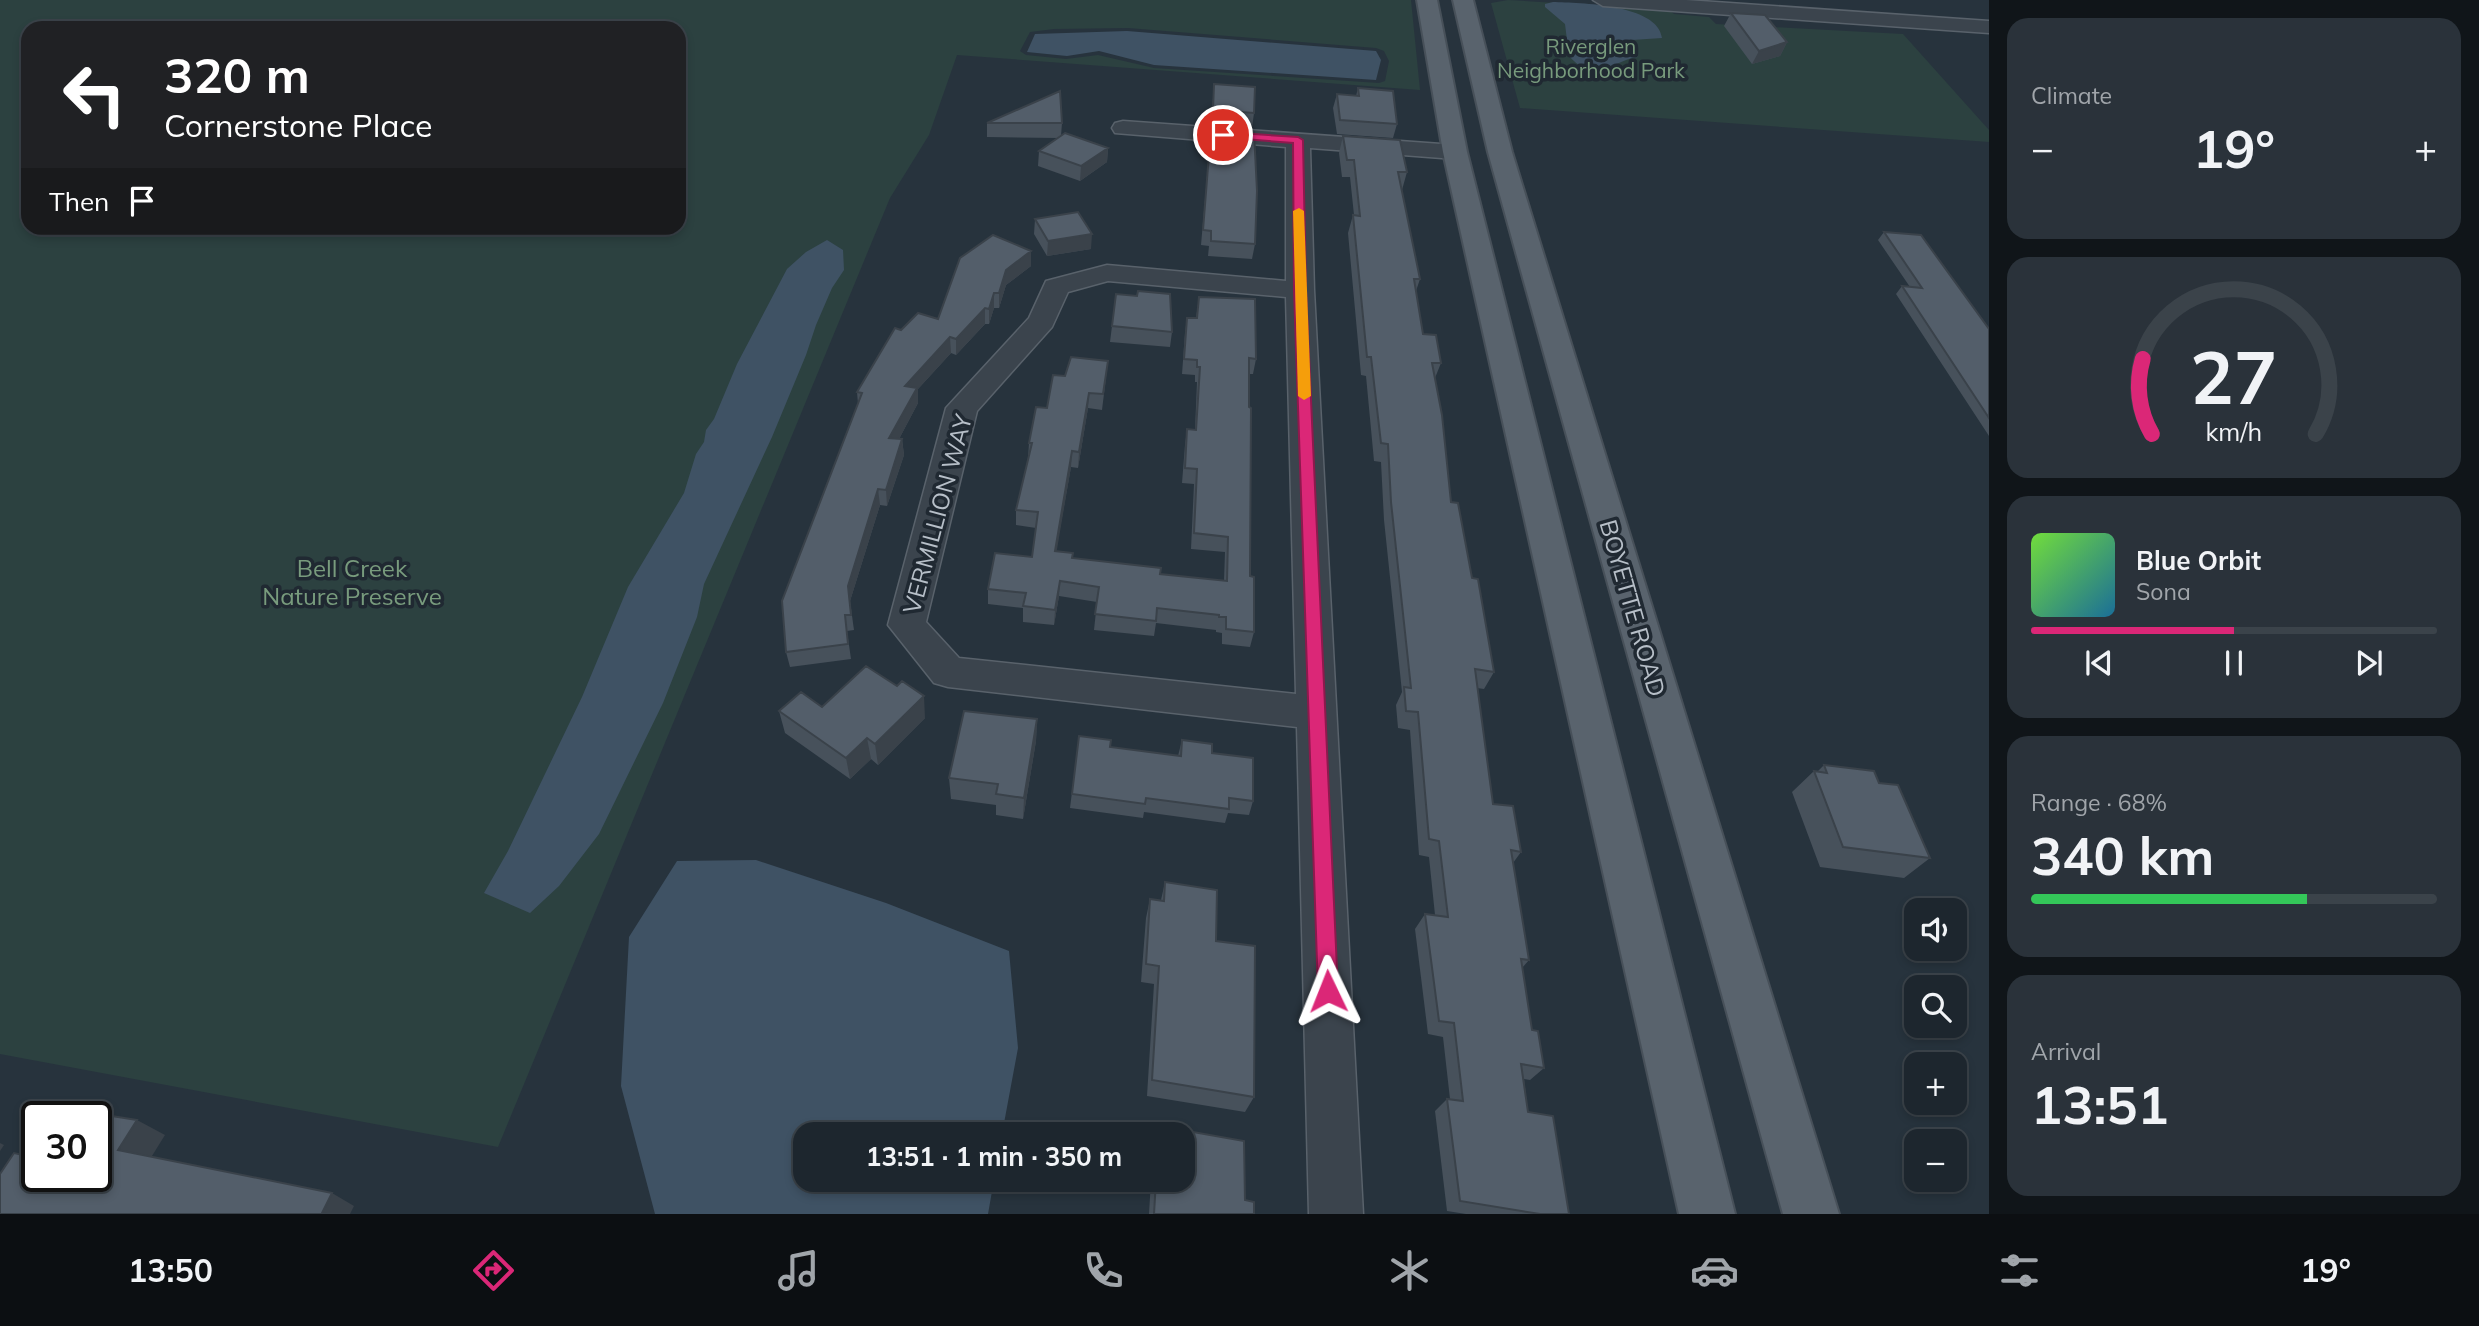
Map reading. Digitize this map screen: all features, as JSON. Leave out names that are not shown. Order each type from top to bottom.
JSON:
[{"type":"main road","points":[[1427,0],[1455,152],[1707,1214]]},
{"type":"main road","name":"BOYETTE ROAD","points":[[1463,0],[1500,152],[1811,1214]]},
{"type":"street","points":[[1603,0],[1989,27]]},
{"type":"street","points":[[1703,0],[1751,9]]},
{"type":"street","points":[[1123,128],[1455,152]]},
{"type":"street","points":[[1298,140],[1300,290],[1336,1214]]},
{"type":"street","name":"VERMILLION WAY","points":[[1300,290],[1107,273],[1056,287],[1042,321],[962,408],[907,625],[948,672],[1318,713]]},
{"type":"green space","name":"Bell Creek Nature Preserve","points":[[0,0],[1411,0],[1420,90],[957,55],[929,135],[890,198],[498,1147],[0,1054]],"holes":[[[1128,28],[1376,48],[1384,51],[1389,61],[1385,81],[1379,83],[1154,68],[1098,55],[1066,59],[1026,55],[1020,51],[1030,32]]]},
{"type":"green space","name":"Riverglen Neighborhood Park","points":[[1508,0],[1669,10],[1674,14],[1709,17],[1716,24],[1903,34],[1989,130],[1989,142],[1520,108],[1491,3]]},
{"type":"water","points":[[1553,2],[1598,5],[1633,12],[1647,18],[1657,27],[1662,38],[1632,40],[1627,47],[1638,57],[1604,68],[1587,69],[1569,56],[1565,24],[1545,7],[1545,4]]},
{"type":"water","points":[[1127,31],[1376,51],[1381,60],[1376,80],[1154,65],[1099,51],[1067,56],[1027,52],[1035,34]]},
{"type":"water","points":[[827,240],[843,250],[844,270],[832,288],[772,437],[704,584],[697,617],[663,703],[599,834],[559,886],[530,913],[484,893],[508,851],[582,697],[628,587],[684,493],[696,454],[704,442],[706,430],[714,419],[737,364],[787,269],[806,252]]},
{"type":"water","points":[[756,860],[886,903],[1009,951],[1018,1048],[1004,1122],[793,1122],[793,1192],[992,1192],[988,1214],[655,1214],[621,1086],[629,937],[677,861]]},
{"type":"building","points":[[1731,13],[1765,15],[1787,42],[1759,51]]},
{"type":"building","points":[[1214,84],[1255,87],[1254,113],[1213,110]]},
{"type":"building","points":[[1358,88],[1393,91],[1397,124],[1340,120],[1337,94],[1359,96]]},
{"type":"building","points":[[1060,91],[1062,123],[987,123]]},
{"type":"building","points":[[1211,129],[1254,132],[1257,191],[1255,244],[1211,241],[1211,231],[1203,230]]},
{"type":"building","points":[[1065,133],[1108,148],[1081,166],[1039,151]]},
{"type":"building","points":[[1343,136],[1400,140],[1407,172],[1398,172],[1420,279],[1414,279],[1423,334],[1436,335],[1441,363],[1432,363],[1442,415],[1451,502],[1458,503],[1472,578],[1478,579],[1494,672],[1475,669],[1493,804],[1513,806],[1521,852],[1511,850],[1529,960],[1521,959],[1532,1030],[1538,1031],[1544,1068],[1521,1064],[1528,1112],[1553,1116],[1569,1214],[1540,1214],[1460,1201],[1447,1099],[1463,1101],[1454,1023],[1439,1021],[1425,914],[1448,917],[1439,841],[1429,839],[1418,712],[1406,711],[1404,687],[1411,688],[1391,502],[1388,444],[1381,443],[1371,357],[1367,357],[1353,215],[1360,216],[1354,160],[1347,160]]},
{"type":"building","points":[[1078,212],[1092,234],[1048,241],[1035,219]]},
{"type":"building","points":[[1884,232],[1921,235],[1989,329],[1989,418],[1902,286],[1922,288]]},
{"type":"building","points":[[993,235],[1031,251],[1006,270],[999,293],[994,293],[989,309],[985,308],[956,339],[950,337],[905,386],[917,388],[889,438],[902,439],[886,490],[878,489],[848,586],[851,615],[845,615],[848,644],[786,652],[782,601],[862,393],[857,392],[895,328],[901,330],[918,313],[938,319],[960,258]]},
{"type":"building","points":[[1138,291],[1170,294],[1172,332],[1112,326],[1116,294],[1137,296]]},
{"type":"building","points":[[1199,297],[1255,299],[1256,359],[1249,358],[1250,576],[1254,577],[1254,632],[1226,629],[1226,617],[1219,615],[1157,608],[1156,621],[1095,614],[1099,587],[1060,581],[1055,610],[1023,606],[1026,593],[988,589],[995,553],[1032,557],[1038,512],[1016,510],[1032,443],[1029,443],[1036,407],[1047,408],[1053,375],[1065,376],[1071,357],[1108,361],[1103,394],[1089,393],[1079,452],[1072,451],[1055,551],[1073,553],[1072,558],[1161,568],[1160,574],[1227,581],[1228,537],[1194,533],[1197,469],[1185,468],[1187,429],[1196,430],[1200,367],[1197,367],[1197,360],[1184,359],[1187,318],[1197,318]]},
{"type":"building","points":[[866,666],[897,686],[902,681],[924,696],[875,744],[867,738],[846,758],[779,711],[801,692],[822,707]]},
{"type":"building","points":[[964,711],[1037,719],[1024,798],[996,794],[998,784],[949,778]]},
{"type":"building","points":[[1079,736],[1111,740],[1110,747],[1181,756],[1182,740],[1212,744],[1212,753],[1253,758],[1253,801],[1229,798],[1229,809],[1146,798],[1145,804],[1072,794]]},
{"type":"building","points":[[1824,765],[1874,771],[1879,783],[1898,785],[1930,858],[1843,847],[1814,771],[1827,773]]},
{"type":"building","points":[[1165,882],[1217,890],[1216,941],[1255,946],[1254,1097],[1152,1080],[1159,966],[1146,964],[1150,899],[1164,901]]},
{"type":"building","points":[[112,1116],[137,1120],[118,1150],[332,1193],[322,1213],[327,1214],[0,1214],[0,1174],[14,1153],[21,1155],[21,1192],[112,1192]]},
{"type":"building","points":[[1195,1132],[1244,1141],[1245,1200],[1254,1202],[1254,1214],[1154,1214],[1155,1192],[1195,1192]]},
{"type":"slow traffic","points":[[1299,211],[1304,396]]},
{"type":"route","points":[[1223,135],[1298,140],[1300,290],[1328,991]]}]
